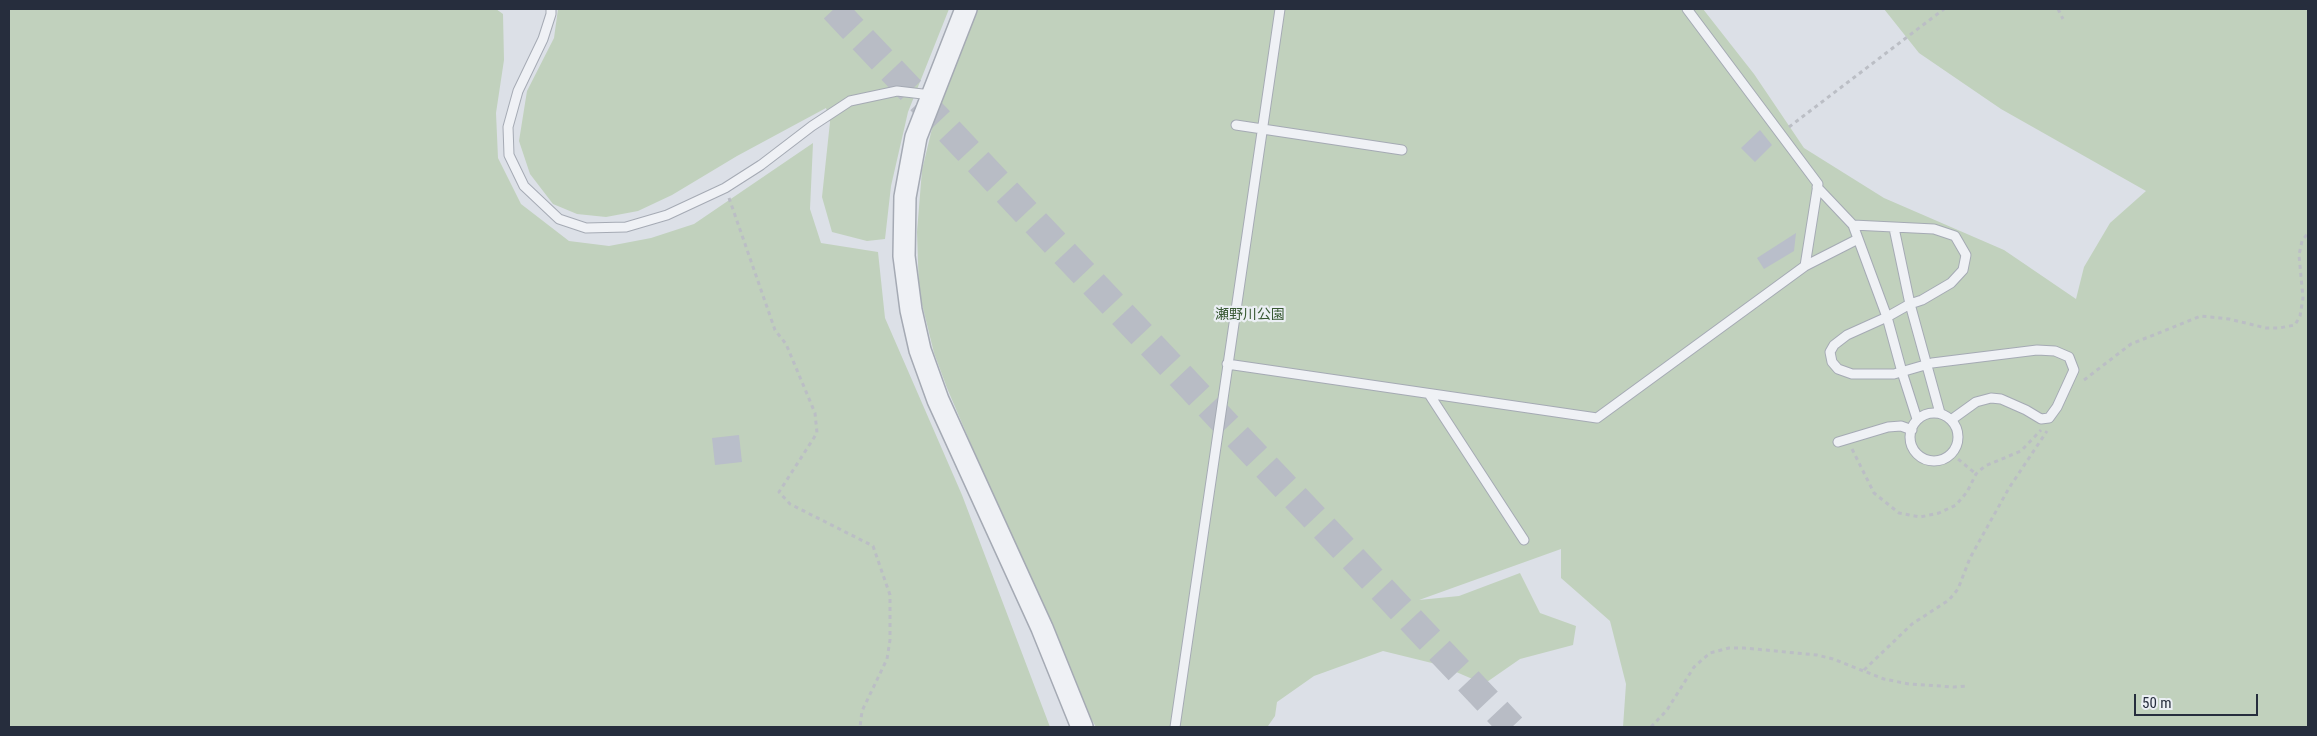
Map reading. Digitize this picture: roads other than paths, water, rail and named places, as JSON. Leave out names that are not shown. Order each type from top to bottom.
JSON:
[{"type":"street","points":[[966,9],[916,137],[906,196],[904,256],[911,310],[920,350],[938,400],[1042,628],[1082,727]]},
{"type":"lane","points":[[551,9],[543,39],[518,92],[508,127],[509,154],[524,186],[559,219],[586,228],[626,227],[667,215],[725,188],[761,166],[812,126],[850,101],[896,91],[931,95]]},
{"type":"lane","points":[[1175,727],[1280,9]]},
{"type":"lane","points":[[1687,9],[1818,184],[1805,266]]},
{"type":"lane","points":[[1236,125],[1402,150]]},
{"type":"lane","points":[[1817,187],[1853,225],[1888,317],[1902,372],[1917,419]]},
{"type":"lane","points":[[1853,225],[1934,229],[1955,236],[1966,255],[1963,270],[1951,283],[1922,300],[1847,335],[1834,345],[1830,352],[1832,362],[1838,369],[1852,374],[1894,374],[1956,359],[2037,350],[2055,351],[2069,357],[2074,370],[2051,419],[2041,419],[2001,399],[1991,398],[1976,402],[1951,420]]},
{"type":"lane","points":[[1894,228],[1910,304],[1940,412]]},
{"type":"lane","points":[[1227,364],[1597,418],[1805,266],[1858,239]]},
{"type":"lane","points":[[1429,394],[1524,540]]},
{"type":"lane","points":[[1935,411],[1946,415],[1954,424],[1957,436],[1956,449],[1952,454],[1938,461],[1928,461],[1914,448],[1912,430],[1917,419],[1919,416],[1935,411]]},
{"type":"lane","points":[[1838,442],[1888,427],[1902,426],[1912,430]]},
{"type":"tunnel","points":[[834,9],[1512,727]]},
{"type":"park label","name":"瀬野川公園","points":[[1250,315]]}]
